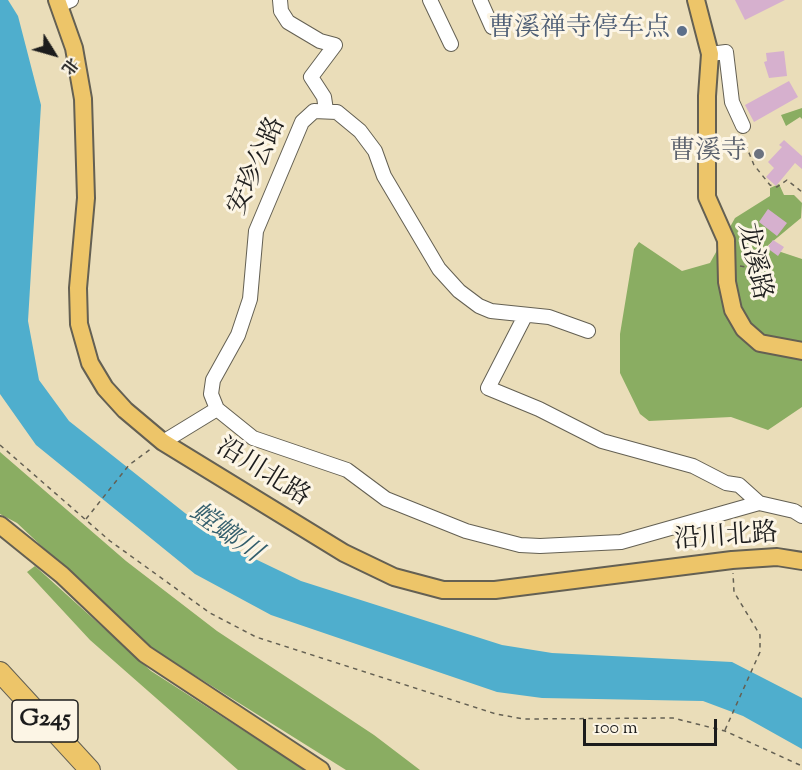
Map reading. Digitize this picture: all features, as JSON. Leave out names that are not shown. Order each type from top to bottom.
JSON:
[{"type":"highway","name":"G245","points":[[0,672],[90,770]]},
{"type":"main road","name":"龙溪路","points":[[696,0],[710,54],[707,96],[707,197],[726,240],[733,310],[744,329],[760,344],[802,351]]},
{"type":"main road","name":"沿川北路","points":[[62,2],[74,48],[83,99],[86,198],[78,288],[79,324],[90,363],[105,388],[125,410],[163,442],[344,553],[394,577],[443,590],[495,590],[732,560],[777,557],[802,561]]},
{"type":"main road","points":[[0,525],[62,575],[145,654],[321,770]]},
{"type":"street","points":[[280,0],[281,11],[288,22],[320,41],[335,45],[311,77],[324,97],[326,110]]},
{"type":"street","points":[[430,0],[451,44]]},
{"type":"street","points":[[480,0],[492,27]]},
{"type":"street","points":[[710,54],[726,52],[732,102],[743,126]]},
{"type":"street","name":"安珍公路","points":[[218,409],[212,394],[213,380],[238,335],[250,299],[256,231],[302,122],[314,111],[337,112],[360,131],[375,151],[384,176],[439,269],[459,291],[479,306],[491,311],[549,317],[588,332]]},
{"type":"street","points":[[525,316],[488,388],[539,409],[602,441],[693,466],[726,483],[739,485],[759,503]]},
{"type":"street","points":[[163,442],[218,409],[253,438],[347,470],[386,499],[466,531],[520,544],[540,546],[621,542],[759,503],[794,511],[802,516]]},
{"type":"path","points":[[743,126],[742,140],[761,176],[777,187],[787,180],[802,192]]},
{"type":"path","points":[[727,268],[752,268],[771,254]]},
{"type":"path","points":[[85,520],[129,465],[163,442]]},
{"type":"path","points":[[0,445],[85,520],[210,613],[230,625],[268,641],[496,714],[524,719],[673,718],[725,731],[802,766]]},
{"type":"path","points":[[725,731],[760,652],[760,635],[734,592],[732,560]]},
{"type":"green space","points":[[802,108],[802,119],[800,117],[786,126],[781,115]]},
{"type":"green space","points":[[779,184],[784,195],[794,195],[802,203],[801,218],[766,247],[802,259],[802,407],[768,430],[731,417],[649,421],[640,414],[620,373],[620,334],[634,249],[639,242],[682,271],[710,263],[735,218],[770,196],[770,188]]},
{"type":"green space","points":[[0,452],[126,561],[217,631],[374,735],[420,770],[346,770],[148,646],[17,523],[0,514]]},
{"type":"green space","points":[[35,566],[151,671],[305,770],[238,770],[90,640],[27,572]]},
{"type":"water","points":[[0,0],[8,0],[18,16],[41,105],[28,321],[39,380],[69,421],[224,544],[301,581],[502,645],[552,653],[732,662],[802,698],[802,749],[743,716],[703,701],[542,698],[497,692],[271,615],[195,574],[36,445],[0,394]]},
{"type":"building","points":[[735,0],[785,0],[745,20]]},
{"type":"building","points":[[784,51],[787,76],[769,78],[764,62],[767,61],[766,53]]},
{"type":"building","points":[[789,81],[798,97],[754,122],[745,105]]},
{"type":"building","points":[[784,140],[802,156],[802,169],[795,163],[776,186],[766,177],[774,168],[768,162],[782,147],[779,145]]},
{"type":"building","points":[[768,209],[787,223],[777,236],[759,222]]},
{"type":"building","points":[[773,240],[784,247],[778,256],[767,248]]},
{"type":"place","name":"曹溪禅寺停车点","points":[[682,31]]},
{"type":"place","name":"曹溪寺","points":[[759,154]]},
{"type":"water label","name":"螳螂川","points":[[224,535]]}]
